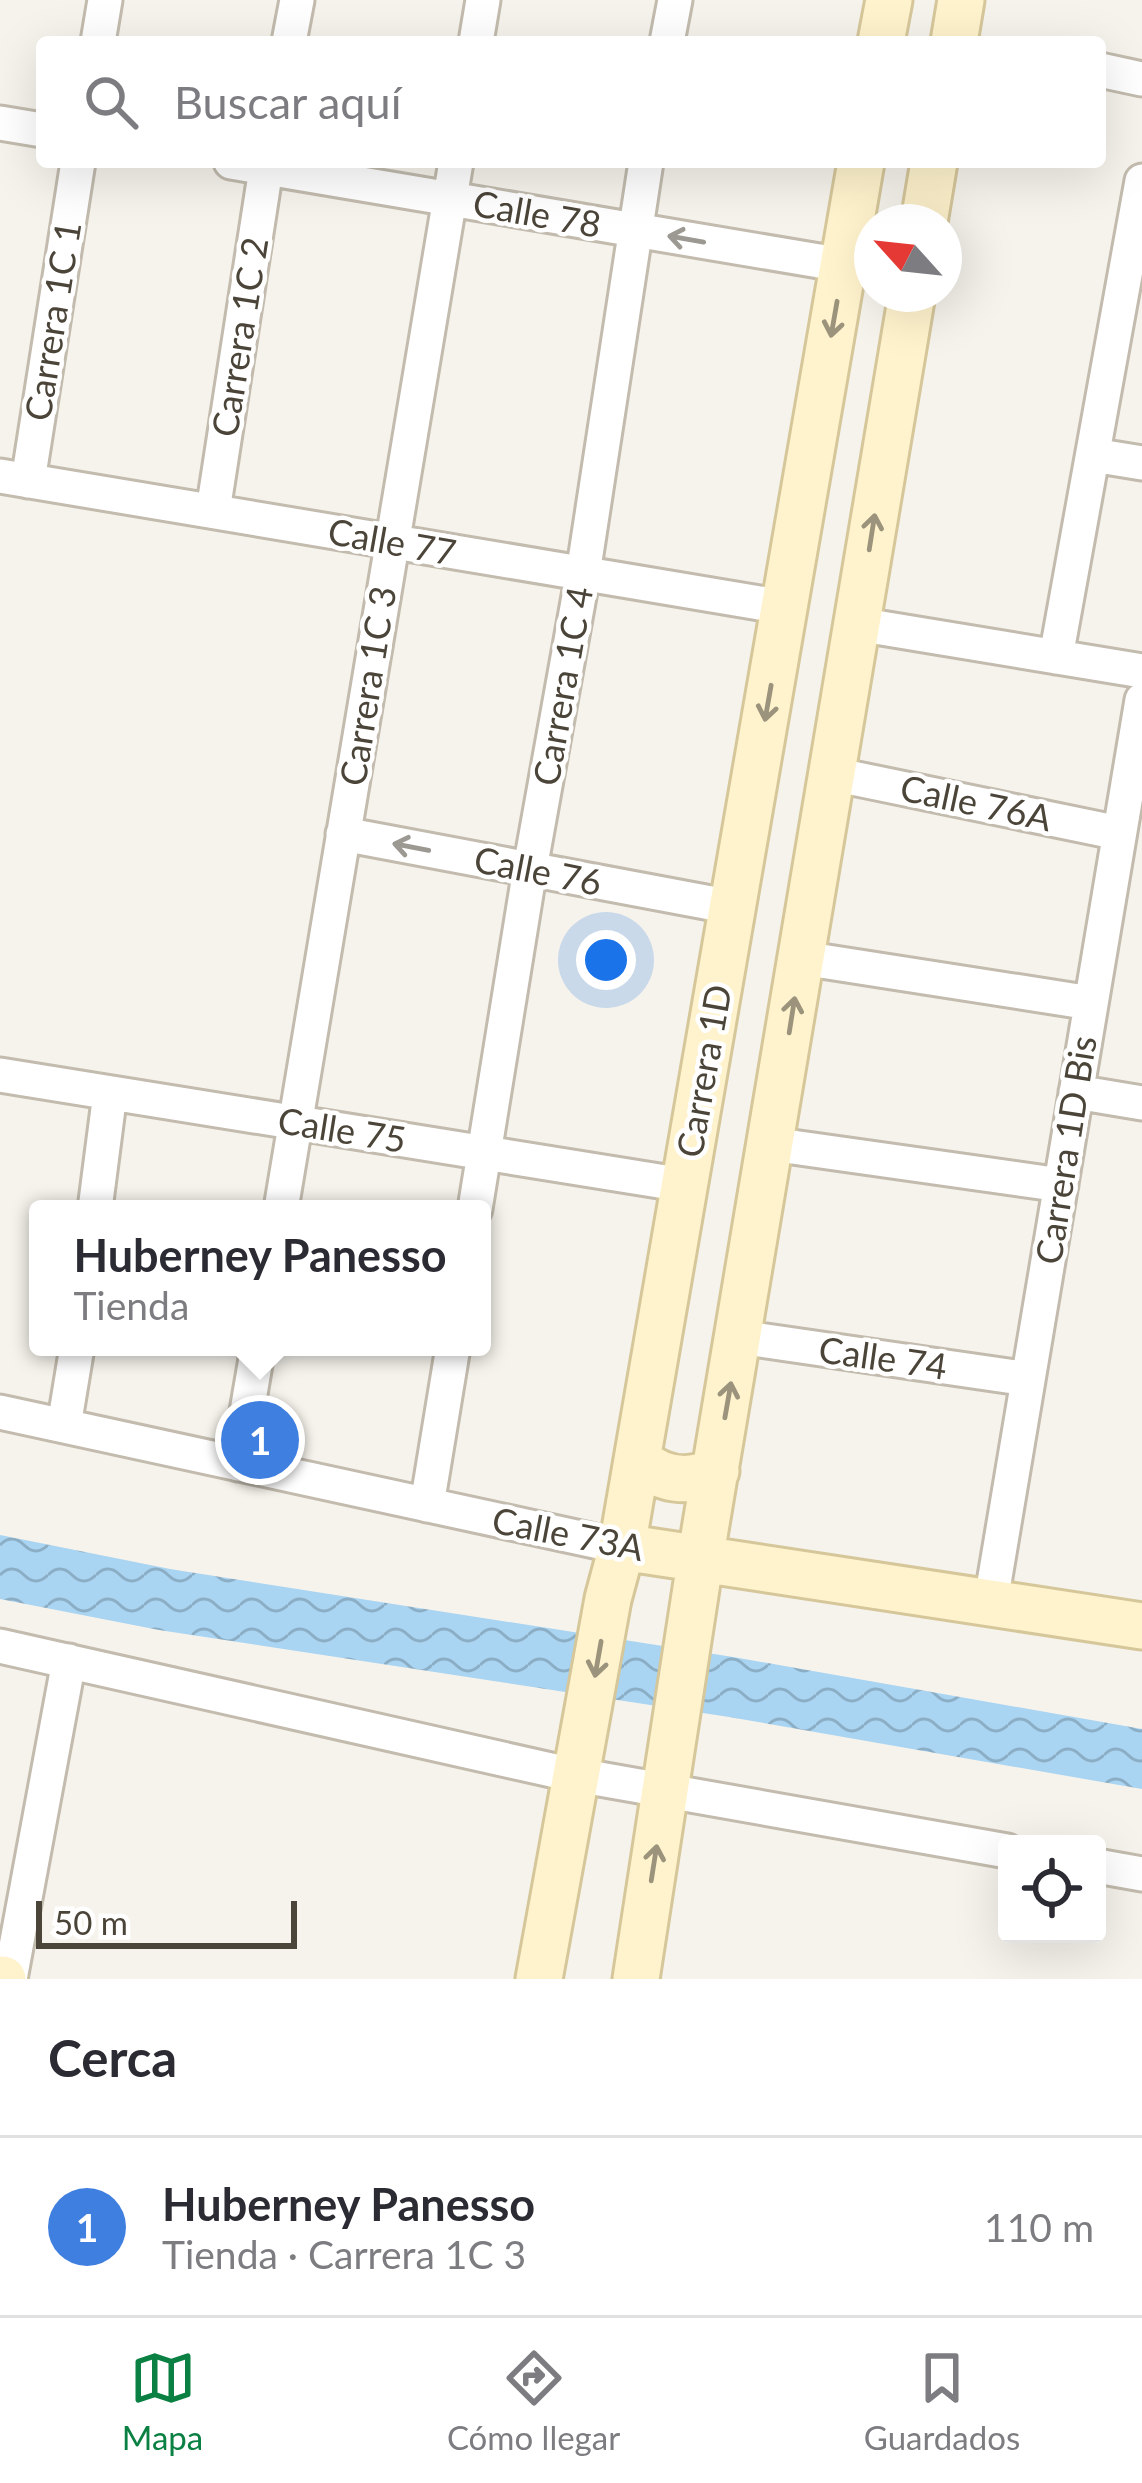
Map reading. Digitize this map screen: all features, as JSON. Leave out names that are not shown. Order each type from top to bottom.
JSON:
[{"type":"street","points":[[99,36],[106,0]]},
{"type":"street","points":[[291,36],[298,0]]},
{"type":"street","points":[[477,36],[483,0]]},
{"type":"street","points":[[668,36],[675,0]]},
{"type":"street","points":[[882,36],[889,0]]},
{"type":"street","points":[[1106,71],[1142,79]]},
{"type":"street","points":[[0,123],[36,129]]},
{"type":"street","name":"Carrera 1C 1","points":[[14,478],[77,168]]},
{"type":"street","name":"Carrera 1C 2","points":[[213,512],[266,168]]},
{"type":"street","name":"Calle 78","points":[[282,168],[843,265]]},
{"type":"street","name":"Carrera 1C 3","points":[[282,1200],[454,168]]},
{"type":"street","name":"Carrera 1C 4","points":[[476,1200],[584,574],[645,168]]},
{"type":"street","name":"Carrera 1D","points":[[538,1979],[638,1459],[860,168]]},
{"type":"street","points":[[927,204],[933,168]]},
{"type":"street","points":[[1056,657],[1093,455],[1134,276],[1142,181]]},
{"type":"street","points":[[636,1979],[909,312]]},
{"type":"street","points":[[1093,455],[1142,464]]},
{"type":"street","name":"Calle 77","points":[[14,478],[784,607]]},
{"type":"street","points":[[857,624],[1142,671]]},
{"type":"street","name":"Carrera 1D Bis","points":[[991,1600],[1142,700]]},
{"type":"street","name":"Calle 76A","points":[[833,773],[1119,833]]},
{"type":"street","name":"Calle 76","points":[[344,834],[732,907]]},
{"type":"street","points":[[802,958],[1091,1004]]},
{"type":"street","name":"Calle 75","points":[[0,1075],[684,1185]]},
{"type":"street","points":[[1076,1092],[1142,1103]]},
{"type":"street","points":[[96,1200],[110,1093]]},
{"type":"street","points":[[771,1144],[1061,1185]]},
{"type":"street","name":"Calle 74","points":[[739,1337],[1028,1379]]},
{"type":"street","points":[[64,1426],[76,1356]]},
{"type":"street","points":[[238,1464],[256,1356]]},
{"type":"street","points":[[427,1505],[452,1356]]},
{"type":"street","name":"Calle 73A","points":[[0,1412],[622,1547],[1142,1626]]},
{"type":"street","points":[[638,1459],[650,1471],[680,1480],[716,1471]]},
{"type":"street","points":[[0,1646],[576,1775],[998,1849]]},
{"type":"street","points":[[4,1979],[69,1661]]},
{"type":"street","points":[[1106,1868],[1142,1874]]},
{"type":"water","points":[[0,1535],[170,1569],[733,1657],[1142,1729],[1142,1789],[729,1717],[159,1630],[0,1599]]},
{"type":"place","name":"Huberney Panesso","points":[[260,1440]]}]
